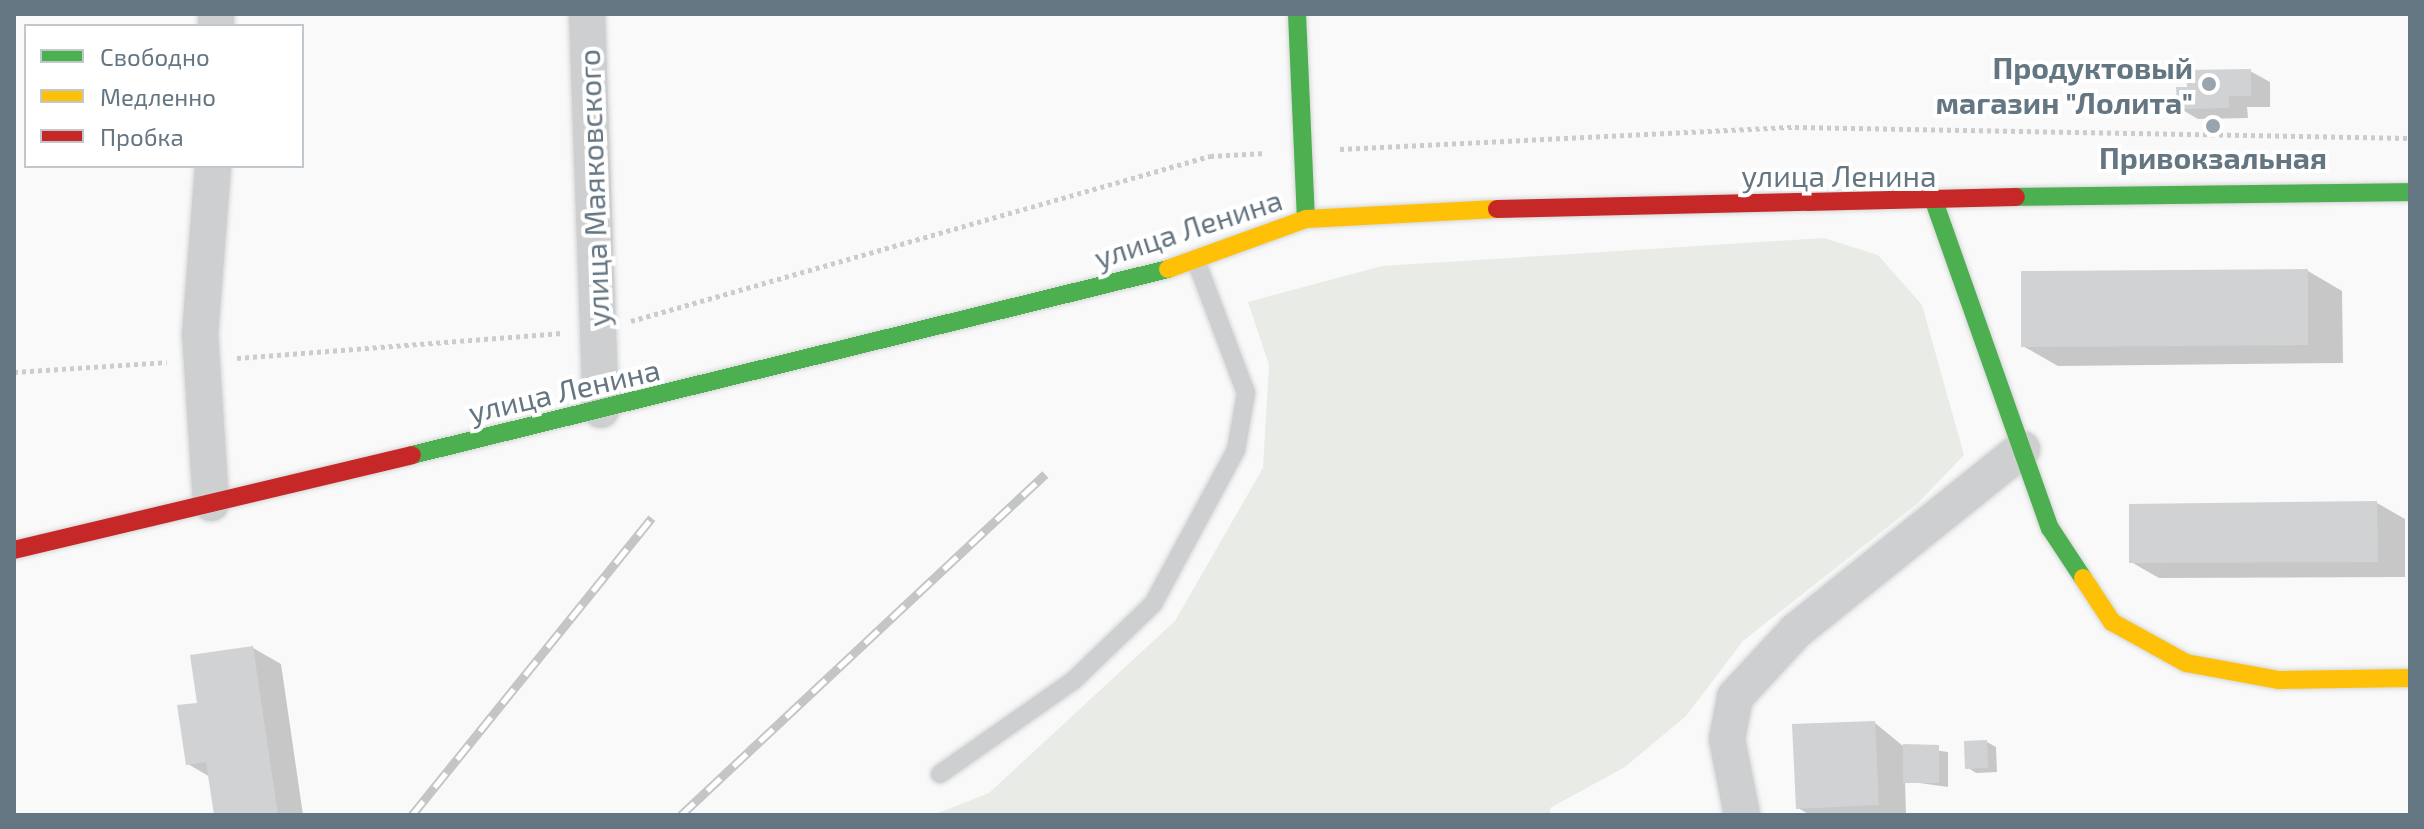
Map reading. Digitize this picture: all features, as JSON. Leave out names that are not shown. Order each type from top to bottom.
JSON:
[{"type":"street","name":"улица Маяковского","points":[[587,14],[601,410]]},
{"type":"street","points":[[1297,14],[1306,219]]},
{"type":"street","points":[[211,503],[200,335],[213,168]]},
{"type":"street","name":"улица Ленина","points":[[14,550],[601,410],[1196,261],[1306,219],[1636,202],[1935,204],[2410,192]]},
{"type":"street","points":[[1935,204],[2050,528],[2112,622],[2186,663],[2279,680],[2410,678]]},
{"type":"street","points":[[1742,815],[1727,739],[1735,697],[1796,631],[2022,449]]},
{"type":"lane","points":[[940,774],[1073,681],[1153,604],[1236,450],[1246,393],[1196,261]]},
{"type":"shaded area","points":[[1824,238],[1878,255],[1922,305],[1964,455],[1918,503],[1743,641],[1686,716],[1625,767],[1550,808],[1550,815],[933,815],[989,793],[1175,621],[1263,468],[1269,365],[1248,302],[1382,266]]},
{"type":"building","points":[[2251,69],[2251,96],[2229,96],[2229,108],[2177,109],[2176,87],[2187,87],[2186,70]]},
{"type":"building","points":[[2308,269],[2308,345],[2021,347],[2021,271]]},
{"type":"building","points":[[2377,501],[2378,562],[2129,563],[2129,504]]},
{"type":"building","points":[[253,646],[278,815],[214,815],[206,762],[186,765],[177,705],[197,703],[190,655]]},
{"type":"building","points":[[1875,721],[1879,805],[1796,809],[1792,724]]},
{"type":"building","points":[[1987,740],[1988,768],[1965,769],[1964,741]]},
{"type":"building","points":[[1903,744],[1939,745],[1939,783],[1903,783]]},
{"type":"railway","points":[[681,815],[1045,474]]},
{"type":"railway","points":[[412,815],[652,518]]},
{"type":"traffic: fast","points":[[1297,14],[1306,219]]},
{"type":"traffic: fast","points":[[2016,197],[2410,192]]},
{"type":"traffic: fast","points":[[1935,204],[2050,528],[2083,578]]},
{"type":"traffic: fast","points":[[412,455],[1168,269]]},
{"type":"traffic: slow","points":[[1168,269],[1306,219],[1497,209]]},
{"type":"traffic: slow","points":[[2083,578],[2112,622],[2186,663],[2279,680],[2410,678]]},
{"type":"traffic: jam","points":[[1497,209],[2016,197]]},
{"type":"traffic: jam","points":[[14,550],[412,455]]},
{"type":"place","name":"Продуктовый магазин \"Лолита\"","points":[[2209,84]]},
{"type":"place","name":"Привокзальная","points":[[2213,126]]}]
